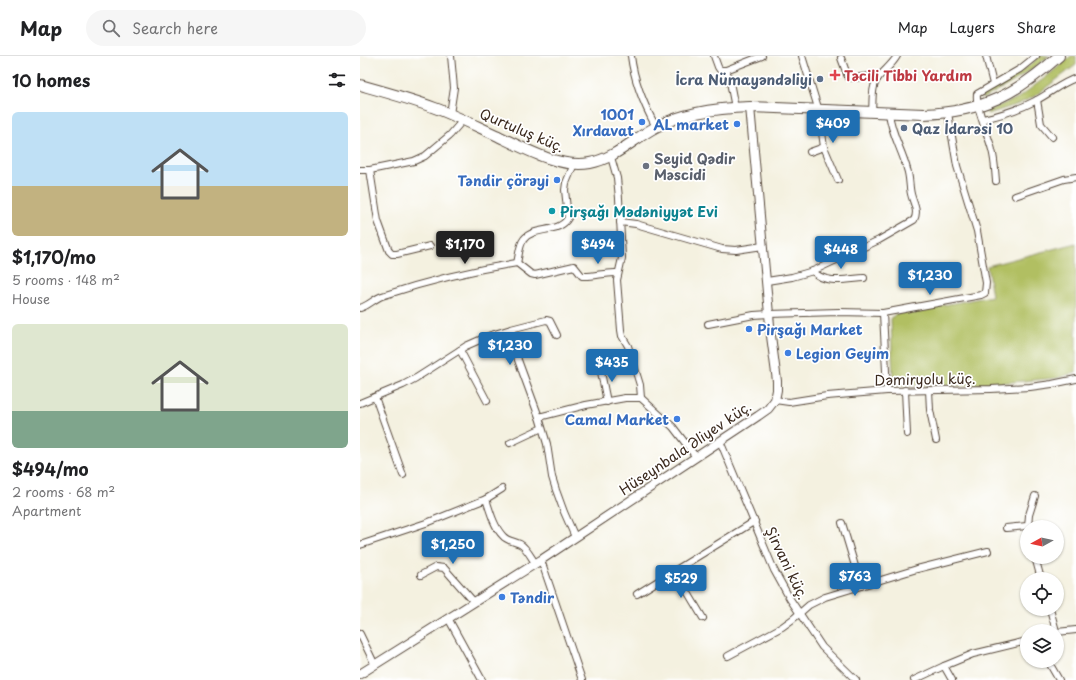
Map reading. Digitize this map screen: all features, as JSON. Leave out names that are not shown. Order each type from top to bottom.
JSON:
[{"type":"main road","name":"Qurtuluş küç.","points":[[360,85],[415,101],[450,114],[529,151],[562,162],[589,164],[611,157],[656,127],[685,116],[708,111],[750,107],[872,113],[948,113],[978,106],[1010,93],[1031,79],[1059,56]]},
{"type":"street","points":[[450,114],[454,88],[451,56]]},
{"type":"street","points":[[631,56],[636,80],[645,105],[656,127]]},
{"type":"street","points":[[714,56],[720,70],[726,70],[762,56]]},
{"type":"street","points":[[802,56],[819,111],[824,147],[838,180]]},
{"type":"street","points":[[872,113],[874,85],[878,78],[892,64],[897,56]]},
{"type":"street","points":[[986,56],[993,84]]},
{"type":"street","points":[[996,181],[992,151],[978,106],[976,98],[977,94],[1020,69],[1036,56]]},
{"type":"street","points":[[841,58],[848,77],[851,78],[868,75],[878,78]]},
{"type":"street","points":[[726,70],[732,88],[735,108]]},
{"type":"street","points":[[983,119],[1018,110],[1060,85],[1076,78]]},
{"type":"street","points":[[1037,100],[1041,124],[1052,137]]},
{"type":"street","points":[[750,107],[769,314],[777,381],[775,400]]},
{"type":"street","points":[[767,281],[792,277],[813,271],[879,240],[914,220],[917,216],[910,191],[907,169],[889,113]]},
{"type":"street","points":[[708,324],[754,315],[769,314],[839,312],[883,313],[985,293],[986,289],[977,231],[957,166],[948,113]]},
{"type":"street","points":[[360,170],[370,170],[425,156],[450,135],[463,120]]},
{"type":"street","points":[[810,152],[824,147]]},
{"type":"street","points":[[611,157],[618,187],[622,258],[618,273],[617,290],[621,330],[622,336],[628,346],[640,385],[640,398]]},
{"type":"street","points":[[517,263],[522,243],[527,236],[564,224],[568,218],[565,190],[566,183],[574,164]]},
{"type":"street","points":[[370,170],[378,221],[389,252],[396,254],[430,246]]},
{"type":"street","points":[[1015,196],[1064,179],[1076,177]]},
{"type":"street","points":[[620,222],[641,226],[722,249],[736,250],[763,246]]},
{"type":"street","points":[[360,308],[380,296],[468,273],[517,263],[531,274],[574,266],[582,276],[590,277],[604,273],[618,273]]},
{"type":"street","points":[[813,271],[817,276],[824,279],[864,278]]},
{"type":"street","points":[[883,313],[887,390]]},
{"type":"street","points":[[360,403],[416,378],[460,350],[491,335],[546,320],[550,321],[557,334]]},
{"type":"street","points":[[512,329],[518,360],[547,444],[552,477],[564,512],[575,536]]},
{"type":"street","points":[[460,350],[487,401]]},
{"type":"street","points":[[600,367],[607,402]]},
{"type":"street","name":"Dəmiryolu küç.","points":[[775,400],[789,402],[827,396],[887,390],[991,390],[1030,387],[1076,379]]},
{"type":"street","points":[[904,390],[907,434]]},
{"type":"street","points":[[930,390],[930,410],[936,440]]},
{"type":"street","points":[[375,397],[403,475]]},
{"type":"street","points":[[539,418],[586,405],[625,398],[640,398],[673,427],[696,456]]},
{"type":"street","name":"Hüseynbala Əliyev küç.","points":[[360,674],[538,562],[575,536],[758,416],[775,400]]},
{"type":"street","points":[[510,443],[542,428]]},
{"type":"street","name":"Şirvani küç.","points":[[720,441],[774,570],[799,614],[822,647],[856,680]]},
{"type":"street","points":[[360,545],[430,522],[486,499],[502,490]]},
{"type":"street","points":[[1029,520],[1035,496]]},
{"type":"street","points":[[486,499],[502,536],[507,540],[519,543],[538,562],[582,680]]},
{"type":"street","points":[[637,594],[754,521]]},
{"type":"street","points":[[842,523],[861,586]]},
{"type":"street","points":[[1006,528],[1020,527]]},
{"type":"street","points":[[728,656],[782,627],[809,605],[825,597],[917,569],[988,551]]},
{"type":"street","points":[[421,575],[436,567],[444,568],[474,602]]},
{"type":"street","points":[[675,571],[703,618]]},
{"type":"street","points":[[448,618],[482,680]]},
{"type":"street","points":[[1064,631],[1076,630]]},
{"type":"street","points":[[360,634],[375,665]]},
{"type":"street","points":[[914,680],[973,654],[1020,643]]},
{"type":"street","points":[[944,666],[952,680]]},
{"type":"street","points":[[1052,668],[1059,680]]},
{"type":"green space","points":[[1040,56],[1049,56],[1017,79],[982,99],[981,94],[1019,73]]},
{"type":"green space","points":[[1071,56],[1076,56],[1076,65],[1035,96],[1019,104],[988,114],[986,111],[1018,98]]},
{"type":"green space","points":[[1076,243],[1076,372],[1058,378],[977,385],[893,385],[891,319],[895,314],[992,296],[987,266]]},
{"type":"place","name":"Təcili Tibbi Yardım","points":[[835,75]]},
{"type":"place","name":"İcra Nümayəndəliyi","points":[[820,79]]},
{"type":"place","name":"1001 Xırdavat","points":[[642,122]]},
{"type":"place","name":"AL market","points":[[737,124]]},
{"type":"place","name":"Qaz İdarəsi 10","points":[[904,128]]},
{"type":"place","name":"Seyid Qədir Məscidi","points":[[646,166]]},
{"type":"place","name":"Təndir çörəyi","points":[[557,180]]},
{"type":"place","name":"Pirşağı Mədəniyyət Evi","points":[[552,211]]},
{"type":"place","name":"Pirşağı Market","points":[[749,329]]},
{"type":"place","name":"Legion Geyim","points":[[788,353]]},
{"type":"place","name":"Camal Market","points":[[677,419]]},
{"type":"place","name":"Təndir","points":[[502,597]]}]
